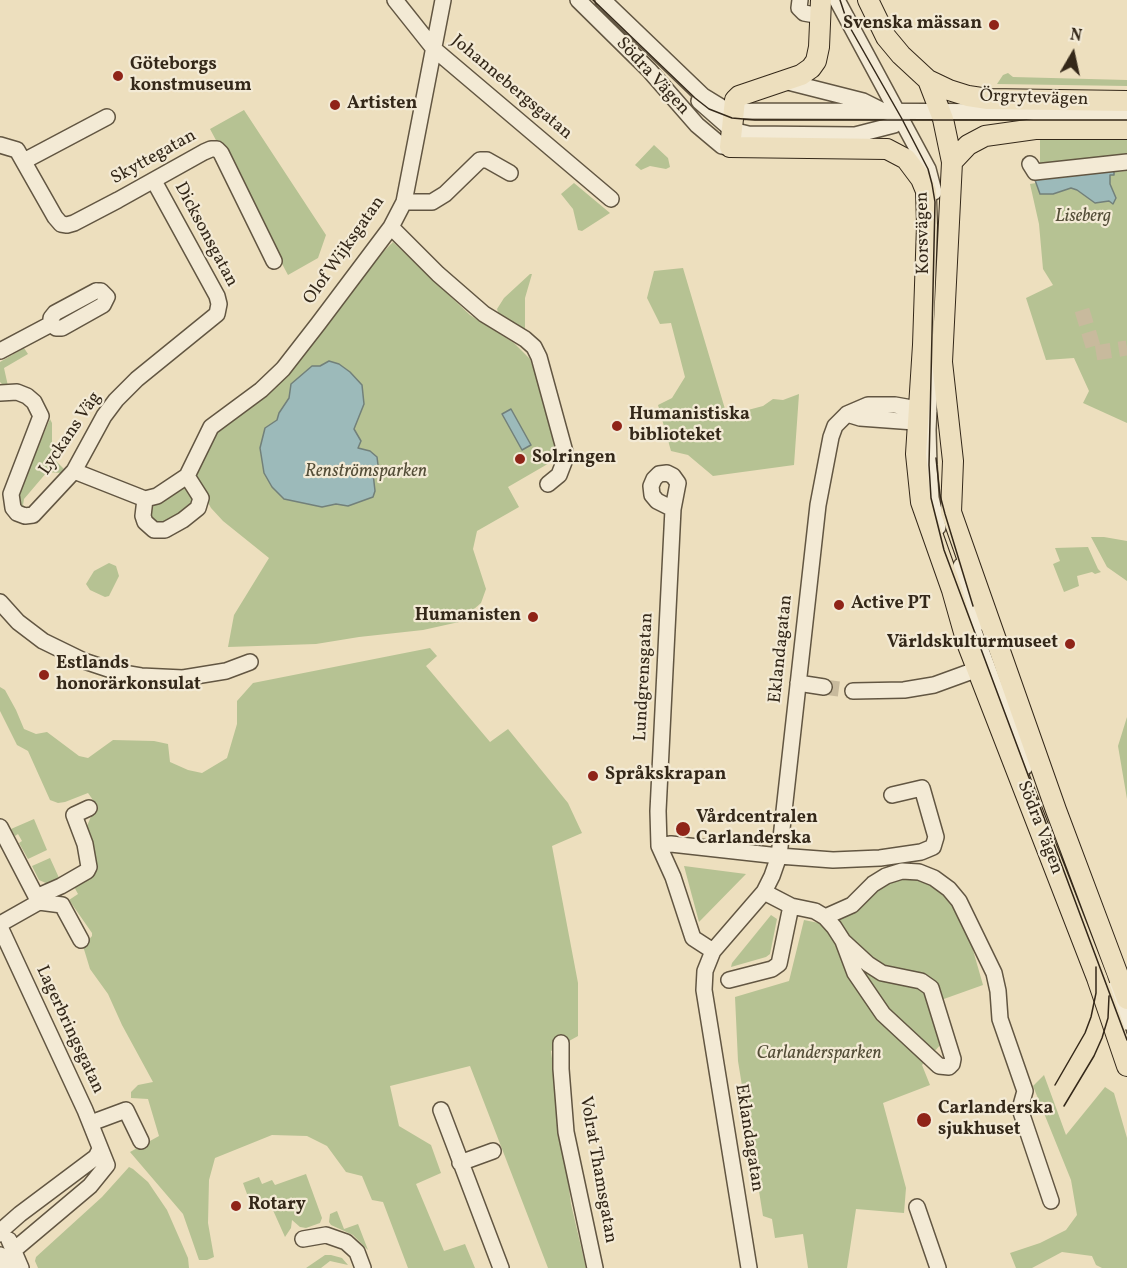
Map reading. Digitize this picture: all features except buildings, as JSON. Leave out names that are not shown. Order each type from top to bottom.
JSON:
[{"type":"main road","points":[[868,0],[886,37],[921,74]]},
{"type":"main road","points":[[732,127],[733,104],[739,96],[805,73],[816,61],[821,8]]},
{"type":"main road","name":"Korsvägen","points":[[921,74],[942,116],[952,162],[938,208],[931,415],[952,461],[951,512],[981,600]]},
{"type":"main road","name":"Örgrytevägen","points":[[921,74],[960,94],[988,99],[1127,101]]},
{"type":"main road","name":"Korsvägen","points":[[732,127],[887,149],[906,159],[938,208]]},
{"type":"main road","name":"Örgrytevägen","points":[[952,162],[968,145],[985,136],[1035,129],[1127,129]]},
{"type":"main road","name":"Korsvägen","points":[[935,319],[942,362],[931,415],[916,461],[921,502],[952,590]]},
{"type":"main road","name":"Södra Vägen","points":[[952,590],[968,642],[1097,978],[1127,1066]]},
{"type":"main road","name":"Södra Vägen","points":[[981,600],[1127,999]]},
{"type":"street","name":"Johannebergsgatan","points":[[395,0],[434,49],[611,199]]},
{"type":"street","name":"Olof Wijksgatan","points":[[187,476],[211,427],[261,390],[283,369],[391,227],[404,202],[443,0]]},
{"type":"street","name":"Södra Vägen","points":[[578,0],[649,70],[704,131],[722,146],[732,127]]},
{"type":"street","name":"Södra Vägen","points":[[593,0],[695,98],[732,127]]},
{"type":"street","name":"Södra Vägen","points":[[603,0],[685,81],[712,102],[732,127]]},
{"type":"street","points":[[800,0],[799,8],[804,13],[821,8]]},
{"type":"street","points":[[837,0],[897,117],[917,140],[938,208]]},
{"type":"street","points":[[848,0],[897,117]]},
{"type":"street","points":[[784,81],[863,101],[897,117]]},
{"type":"street","points":[[732,127],[897,117],[1127,112]]},
{"type":"street","points":[[942,116],[1127,120]]},
{"type":"street","points":[[0,145],[12,147],[22,158],[107,117]]},
{"type":"street","points":[[732,127],[755,135],[855,135],[897,117]]},
{"type":"street","name":"Skyttegatan","points":[[22,158],[61,224],[74,223],[211,149],[219,151],[274,261]]},
{"type":"street","points":[[404,202],[432,202],[445,194],[480,160],[487,160],[510,173]]},
{"type":"street","points":[[1030,164],[1035,172],[1127,162]]},
{"type":"street","name":"Dicksonsgatan","points":[[158,178],[217,296],[219,309]]},
{"type":"street","points":[[391,227],[438,274],[484,314],[534,347],[539,357],[564,452],[564,462],[559,475],[548,484]]},
{"type":"street","name":"Lyckans Väg","points":[[0,393],[14,392],[27,396],[34,402],[41,416],[12,488],[11,501],[17,513],[25,516],[36,513],[74,471],[104,416],[116,400],[136,379],[217,314],[219,309]]},
{"type":"street","points":[[0,351],[51,324]]},
{"type":"street","name":"Eklandagatan","points":[[749,1268],[704,990],[705,971],[713,951],[764,892],[779,856],[821,490],[835,426],[848,414],[860,418],[931,415]]},
{"type":"street","points":[[931,415],[940,495],[980,630],[1127,1022]]},
{"type":"street","points":[[931,415],[931,498],[944,550],[1127,1040]]},
{"type":"street","points":[[74,471],[145,499],[157,496],[187,476],[201,498],[198,508],[165,530],[154,530],[145,522],[143,516],[145,499]]},
{"type":"street","name":"Lundgrensgatan","points":[[659,846],[658,811],[673,509]]},
{"type":"street","points":[[0,602],[18,622],[43,641],[84,661],[117,672],[141,676],[183,678],[226,671],[250,662]]},
{"type":"street","points":[[853,691],[904,690],[934,685],[978,669]]},
{"type":"street","points":[[798,683],[824,687]]},
{"type":"street","points":[[713,951],[693,938],[673,877],[659,846],[671,844],[833,860],[880,858],[933,848],[936,837],[922,788],[891,795]]},
{"type":"street","points":[[0,926],[37,900],[87,871],[89,867],[85,844],[74,815],[89,808]]},
{"type":"street","points":[[0,827],[37,900]]},
{"type":"street","points":[[825,917],[852,905],[873,884],[886,876],[902,871],[919,872],[934,878],[949,889],[959,901],[994,974],[1000,1019],[1024,1091],[1020,1109],[1051,1201]]},
{"type":"street","points":[[764,892],[791,906],[816,911],[825,917],[843,941],[855,973],[883,1014],[939,1066],[950,1067],[953,1059],[932,988],[921,981],[882,973],[868,964],[843,941]]},
{"type":"street","points":[[37,900],[62,905],[81,940]]},
{"type":"street","points":[[729,980],[772,969],[779,964],[791,906]]},
{"type":"street","name":"Lagerbringsgatan","points":[[0,926],[91,1123],[107,1165],[98,1178],[7,1252]]},
{"type":"street","name":"Volrat Thamsgatan","points":[[561,1043],[566,1132],[595,1268]]},
{"type":"street","points":[[91,1123],[126,1110],[141,1141]]},
{"type":"street","points":[[441,1110],[501,1268]]},
{"type":"street","points":[[9,1268],[1,1227],[96,1157],[100,1149]]},
{"type":"street","points":[[460,1163],[493,1151]]},
{"type":"street","points":[[917,1206],[938,1268]]},
{"type":"street","points":[[303,1239],[326,1235],[346,1242],[357,1252],[363,1268]]},
{"type":"street","points":[[7,1252],[21,1268]]},
{"type":"green space","points":[[1008,73],[1013,77],[1127,80],[1127,86],[997,84],[1003,75]]},
{"type":"green space","points":[[244,110],[326,235],[318,258],[288,275],[210,129]]},
{"type":"green space","points":[[1127,136],[1127,157],[1040,166],[1040,138]]},
{"type":"green space","points":[[654,145],[668,158],[670,167],[666,169],[650,166],[641,170],[635,165]]},
{"type":"green space","name":"Liseberg","points":[[1114,169],[1114,172],[1127,171],[1127,423],[1083,403],[1089,391],[1074,358],[1046,360],[1026,298],[1053,285],[1043,269],[1039,224],[1030,184],[1036,183],[1035,180]]},
{"type":"green space","points":[[574,183],[610,213],[582,231],[578,230],[573,209],[561,194]]},
{"type":"green space","name":"Renströmsparken","points":[[393,242],[470,315],[514,343],[530,359],[543,395],[558,450],[558,458],[508,487],[519,507],[477,531],[473,549],[486,589],[481,603],[459,622],[423,630],[316,644],[228,647],[234,615],[269,558],[223,521],[211,508],[192,474],[211,437],[245,410],[361,274]]},
{"type":"green space","points":[[683,268],[725,409],[729,415],[763,406],[773,399],[783,400],[799,394],[794,465],[713,476],[688,455],[671,451],[658,405],[672,398],[685,377],[671,323],[660,324],[647,298],[654,271]]},
{"type":"green space","points":[[532,274],[525,298],[525,331],[499,315],[497,309],[504,298]]},
{"type":"green space","points":[[24,348],[28,354],[4,368],[8,386],[3,385],[0,382],[0,362]]},
{"type":"green space","points":[[50,419],[52,457],[64,469],[61,473],[47,472],[24,499],[23,505],[32,509],[27,510],[18,505],[18,493]]},
{"type":"green space","points":[[182,487],[192,491],[194,505],[160,525],[149,517],[152,506]]},
{"type":"green space","points":[[1091,537],[1127,541],[1127,581],[1107,567]]},
{"type":"green space","points":[[1088,547],[1101,572],[1077,576],[1079,586],[1064,592],[1053,564],[1060,561],[1055,548]]},
{"type":"green space","points":[[109,563],[116,566],[119,576],[109,596],[105,597],[90,590],[86,584],[94,571]]},
{"type":"green space","points":[[430,648],[437,656],[426,666],[490,742],[508,729],[568,803],[582,833],[552,846],[578,983],[578,1036],[551,1051],[571,1204],[586,1268],[548,1268],[470,1066],[390,1086],[399,1126],[431,1145],[441,1173],[416,1184],[444,1251],[465,1244],[475,1268],[408,1268],[383,1202],[372,1200],[362,1176],[346,1172],[327,1146],[307,1136],[272,1135],[215,1158],[209,1180],[208,1223],[214,1257],[199,1260],[183,1214],[130,1152],[159,1136],[148,1099],[131,1098],[131,1092],[138,1085],[153,1082],[108,994],[90,969],[83,946],[92,933],[69,900],[78,894],[72,883],[86,875],[87,826],[98,807],[88,793],[65,802],[58,803],[50,800],[28,751],[17,745],[0,711],[0,687],[5,690],[24,729],[36,734],[47,732],[79,756],[88,758],[113,740],[154,741],[168,744],[170,762],[202,773],[227,758],[237,724],[237,701],[253,683]]},
{"type":"green space","points":[[1127,717],[1127,799],[1118,746]]},
{"type":"green space","points":[[34,819],[47,850],[28,859],[19,843],[22,841],[11,829]]},
{"type":"green space","points":[[50,858],[60,880],[48,884],[39,880],[32,866]]},
{"type":"green space","points":[[684,866],[746,874],[699,922]]},
{"type":"green space","name":"Carlandersparken","points":[[919,872],[959,901],[983,985],[941,1000],[952,1032],[922,1065],[930,1085],[883,1103],[906,1188],[904,1213],[856,1209],[847,1268],[808,1268],[803,1234],[775,1238],[772,1219],[763,1216],[738,1061],[735,997],[789,981],[804,920],[819,923],[873,884]]},
{"type":"green space","points":[[771,915],[777,919],[770,954],[731,967],[732,963]]},
{"type":"green space","points":[[1044,1075],[1066,1135],[1105,1087],[1114,1093],[1127,1138],[1127,1268],[1102,1268],[1096,1265],[1092,1256],[1062,1252],[1032,1268],[1016,1268],[1010,1253],[1040,1243],[1066,1230],[1077,1215],[1071,1180],[1033,1086]]},
{"type":"green space","points":[[129,1167],[148,1182],[167,1210],[188,1258],[189,1268],[38,1268],[36,1257],[102,1197]]},
{"type":"green space","points":[[306,1174],[322,1218],[320,1223],[306,1228],[300,1227],[292,1220],[291,1228],[285,1237],[268,1199],[251,1205],[243,1183],[259,1177],[262,1184],[272,1180],[275,1185]]},
{"type":"green space","points":[[337,1211],[344,1229],[358,1224],[368,1250],[353,1235],[331,1225],[330,1214]]},
{"type":"green space","points":[[325,1255],[342,1258],[348,1265],[330,1261],[321,1268],[306,1268]]},
{"type":"water","points":[[1114,169],[1114,175],[1110,175],[1110,184],[1116,198],[1113,204],[1109,201],[1095,203],[1071,188],[1053,194],[1040,194],[1035,180]]},
{"type":"water","points":[[329,361],[339,364],[350,372],[362,385],[364,404],[354,429],[361,441],[358,448],[370,451],[377,457],[378,465],[373,473],[375,491],[373,497],[348,506],[336,504],[322,507],[284,499],[272,487],[264,473],[260,448],[265,428],[277,420],[289,398],[291,384],[312,366],[320,366]]},
{"type":"water","points":[[511,409],[531,445],[522,450],[502,414]]},
{"type":"tunnel","points":[[1082,310],[1095,353],[1127,348]]},
{"type":"tunnel","points":[[824,687],[853,691]]},
{"type":"tram line","points":[[593,0],[695,98],[709,109],[732,118],[755,120],[1127,120]]},
{"type":"tram line","points":[[840,0],[848,24],[902,119],[928,169],[932,184],[935,202],[929,465],[931,498],[944,550],[1127,1040]]},
{"type":"tram line","points":[[936,458],[940,495],[973,606]]},
{"type":"tram line","points":[[1055,1085],[1085,1033],[1091,1017],[1096,993],[1096,967]]},
{"type":"tram line","points":[[1064,1106],[1102,1038],[1108,1018],[1109,996]]},
{"type":"place","name":"Svenska mässan","points":[[994,25]]},
{"type":"place","name":"Göteborgs konstmuseum","points":[[118,76]]},
{"type":"place","name":"Artisten","points":[[335,105]]},
{"type":"place","name":"Humanistiska biblioteket","points":[[617,426]]},
{"type":"place","name":"Solringen","points":[[520,459]]},
{"type":"place","name":"Active PT","points":[[839,605]]},
{"type":"place","name":"Humanisten","points":[[533,617]]},
{"type":"place","name":"Världskulturmuseet","points":[[1070,644]]},
{"type":"place","name":"Estlands honorärkonsulat","points":[[44,675]]},
{"type":"place","name":"Språkskrapan","points":[[593,776]]},
{"type":"place","name":"Vårdcentralen Carlanderska","points":[[683,829]]},
{"type":"place","name":"Carlanderska sjukhuset","points":[[924,1120]]},
{"type":"place","name":"Rotary","points":[[236,1206]]}]
